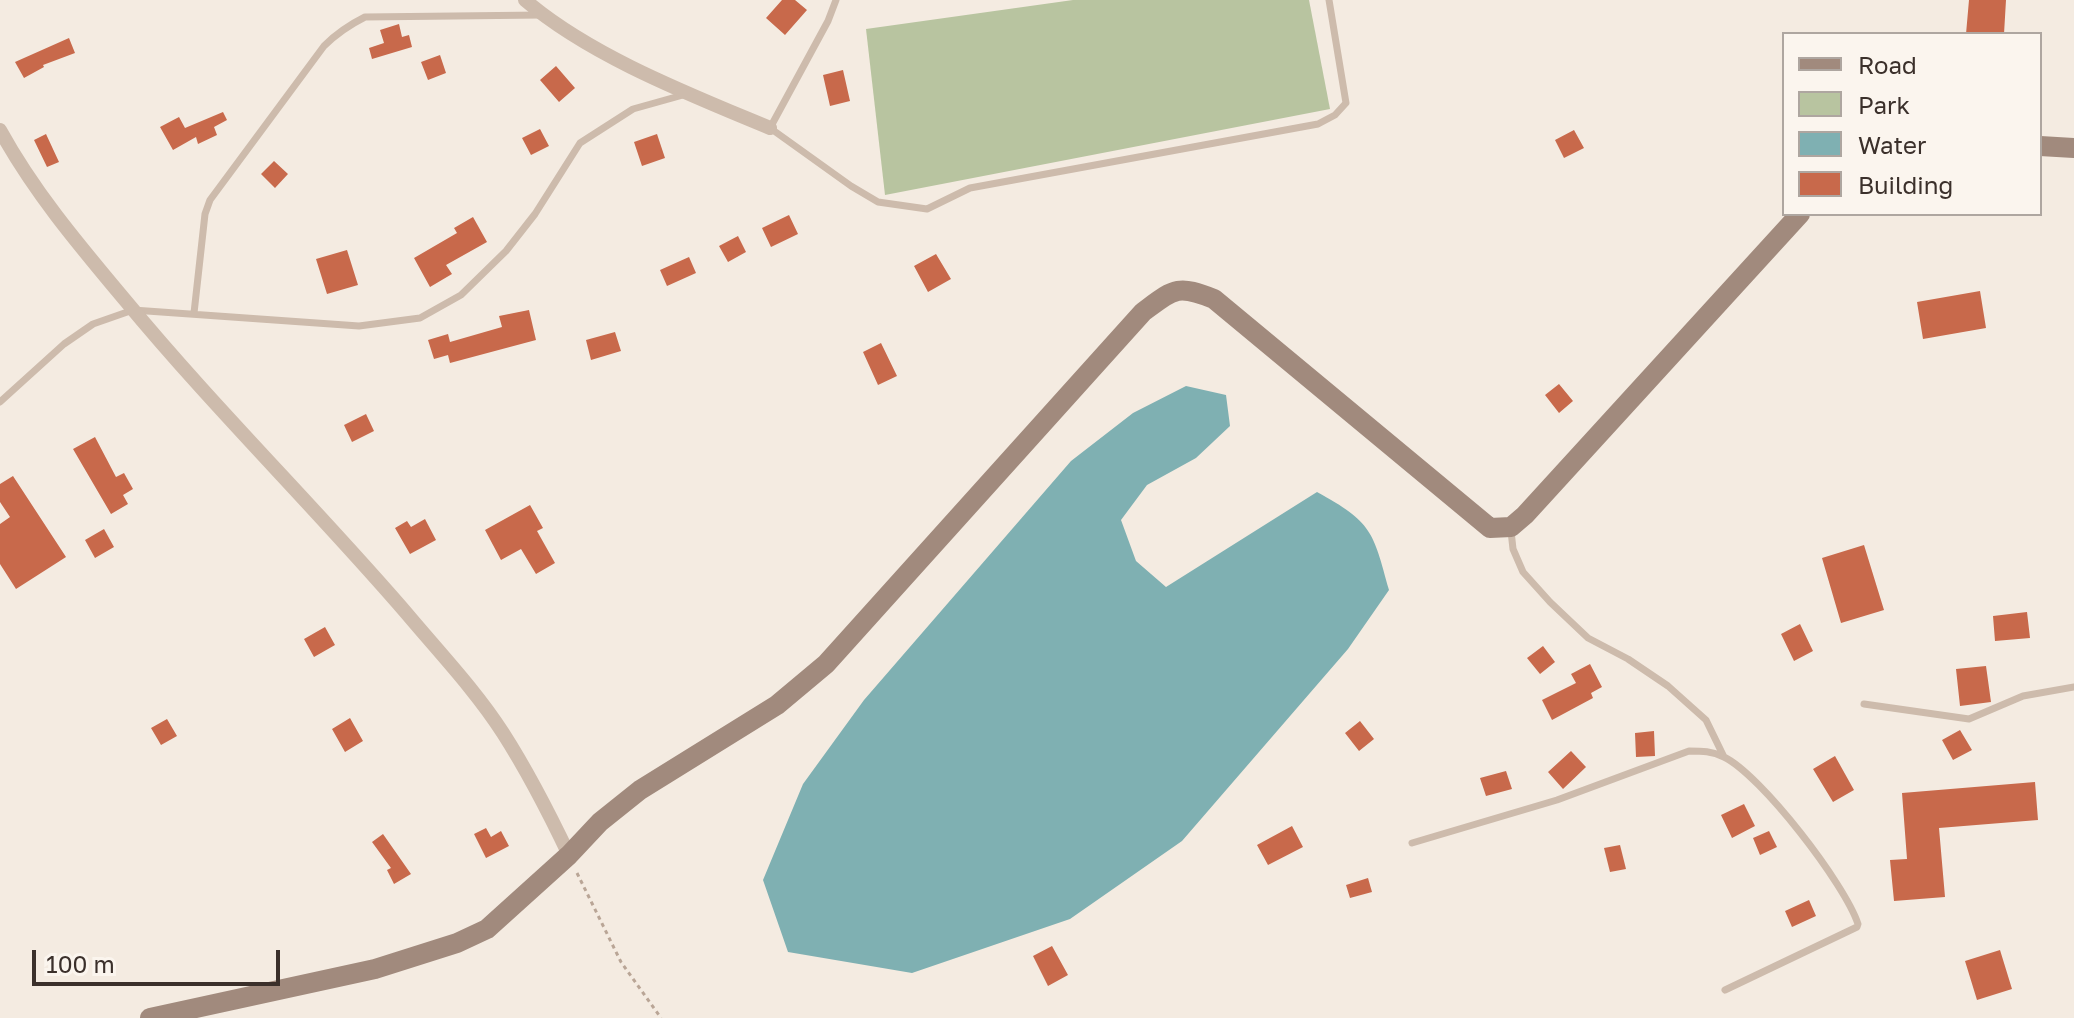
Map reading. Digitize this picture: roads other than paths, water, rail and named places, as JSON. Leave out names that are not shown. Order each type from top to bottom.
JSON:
[{"type":"street","points":[[525,0],[567,32],[689,94],[770,128]]},
{"type":"street","points":[[0,130],[19,165],[56,217],[202,392],[345,542],[464,681],[501,731],[543,801],[569,855]]},
{"type":"street","points":[[2042,146],[2074,148]]},
{"type":"street","points":[[150,1018],[375,969],[457,943],[487,929],[569,855],[600,822],[640,790],[777,705],[826,664],[1143,312],[1165,295],[1187,288],[1214,299],[1490,528],[1511,527],[1798,216]]},
{"type":"lane","points":[[836,0],[828,21],[770,128],[878,202],[927,209],[970,188],[1318,124],[1335,115],[1346,103],[1329,0]]},
{"type":"lane","points":[[194,313],[205,214],[210,200],[335,35],[365,17],[542,15]]},
{"type":"lane","points":[[0,402],[64,344],[93,324],[133,310],[359,326],[420,318],[461,295],[506,251],[535,214],[580,143],[633,109],[689,94]]},
{"type":"lane","points":[[1511,527],[1513,549],[1523,572],[1550,602],[1588,638],[1628,659],[1668,686],[1706,720],[1724,757]]},
{"type":"lane","points":[[1864,704],[1969,719],[2023,696],[2074,687]]},
{"type":"lane","points":[[1412,843],[1557,800],[1689,751],[1707,750],[1724,757],[1741,768],[1807,839],[1858,924],[1725,990]]},
{"type":"water","points":[[1186,386],[1226,395],[1230,426],[1196,458],[1147,485],[1121,520],[1136,561],[1166,587],[1317,492],[1349,512],[1368,530],[1379,554],[1389,590],[1348,649],[1182,841],[1070,919],[912,973],[788,952],[763,880],[803,784],[864,700],[1071,461],[1133,413]]}]
